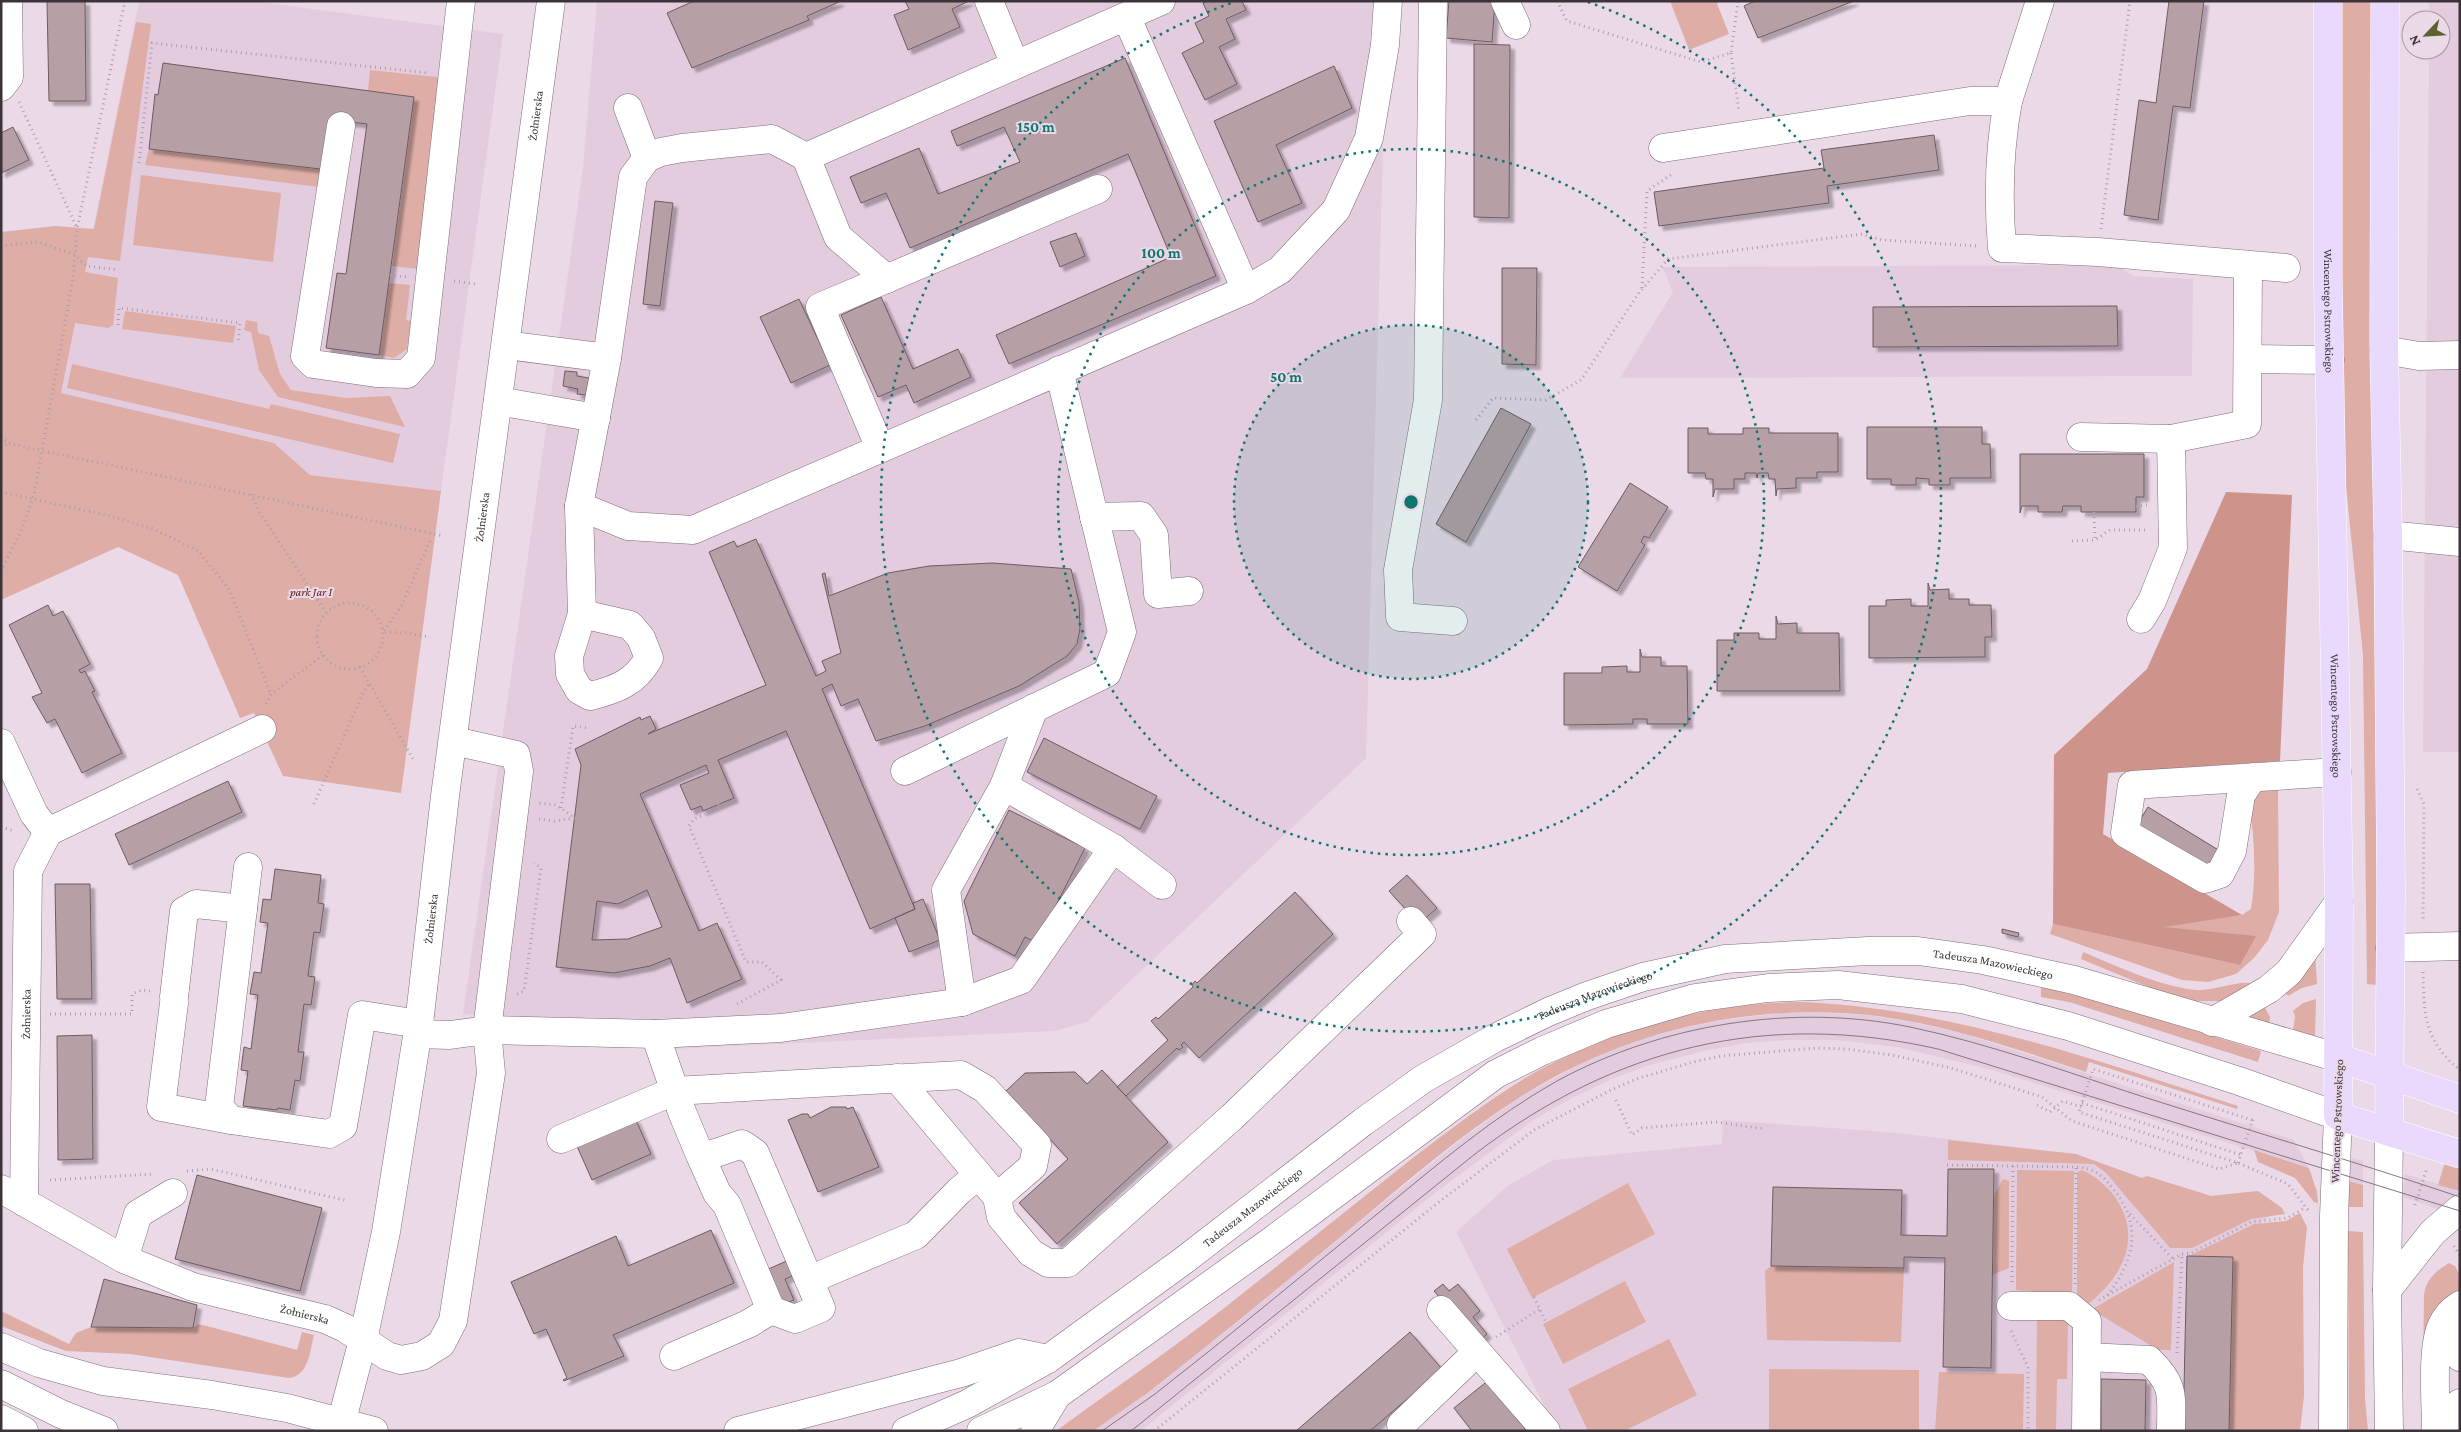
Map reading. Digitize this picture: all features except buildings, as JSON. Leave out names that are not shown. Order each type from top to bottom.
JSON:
[{"type":"main road","name":"Wincentego Pstrowskiego","points":[[2328,1],[2330,360],[2339,902],[2338,1116]]},
{"type":"main road","points":[[2385,1],[2384,350],[2388,535],[2389,1132]]},
{"type":"main road","name":"Tadeusza Mazowieckiego","points":[[2339,1058],[2460,1099]]},
{"type":"main road","points":[[2338,1116],[2460,1154]]},
{"type":"street","points":[[6,96],[9,77],[8,1]]},
{"type":"street","points":[[341,126],[305,356],[313,364],[376,373],[407,374],[421,358],[461,1]]},
{"type":"street","name":"Żołnierska","points":[[340,1426],[363,1340],[386,1232],[418,1029],[445,796],[454,741],[551,1]]},
{"type":"street","points":[[989,1],[1015,65]]},
{"type":"street","points":[[806,157],[1127,18],[1161,1]]},
{"type":"street","points":[[578,506],[628,526],[693,530],[1246,290],[1280,270],[1336,210],[1368,138],[1385,45],[1388,1]]},
{"type":"street","points":[[1433,1],[1428,400],[1398,570],[1400,617],[1453,621]]},
{"type":"street","points":[[2040,1],[2008,101],[2003,127],[1999,191],[2002,248],[2098,252],[2286,268]]},
{"type":"street","points":[[1127,18],[1246,290]]},
{"type":"street","points":[[1663,148],[1970,101],[2008,101]]},
{"type":"street","points":[[628,108],[647,158]]},
{"type":"street","points":[[582,614],[578,506],[607,358],[633,177],[647,158],[661,152],[682,148],[772,139],[806,157],[838,237],[887,279]]},
{"type":"street","points":[[880,448],[820,307],[1098,189]]},
{"type":"street","points":[[2081,437],[2171,439],[2247,424],[2249,359],[2248,266]]},
{"type":"street","points":[[506,344],[607,358]]},
{"type":"street","points":[[2384,350],[2418,356],[2460,356]]},
{"type":"street","points":[[2249,359],[2330,360]]},
{"type":"street","points":[[905,771],[1106,673],[1122,632],[1059,370]]},
{"type":"street","points":[[498,401],[596,418]]},
{"type":"street","points":[[2141,619],[2152,601],[2173,548],[2171,439]]},
{"type":"street","points":[[1094,517],[1141,516],[1154,536],[1158,594],[1189,591]]},
{"type":"street","points":[[2388,535],[2460,542]]},
{"type":"street","points":[[962,1002],[946,890],[1004,786],[1034,708]]},
{"type":"street","points":[[1,743],[34,814],[48,832],[262,729]]},
{"type":"street","points":[[363,1340],[387,1356],[401,1360],[422,1356],[441,1344],[452,1321],[490,1073],[487,1030],[519,771],[516,755],[454,741]]},
{"type":"street","points":[[2253,778],[2241,795],[2232,851],[2220,874],[2205,880],[2125,833],[2132,785],[2253,778],[2285,773],[2337,772]]},
{"type":"street","points":[[1004,786],[1113,848],[1162,885]]},
{"type":"street","name":"Żołnierska","points":[[48,832],[28,871],[27,1015],[13,1195],[124,1259],[193,1287],[325,1319],[345,1328],[363,1340]]},
{"type":"street","points":[[243,909],[196,904],[184,911],[161,1107],[231,1120],[329,1134],[343,1126],[362,1015],[450,1035],[487,1030],[655,1034],[781,1028],[962,1002],[1021,980],[1113,848]]},
{"type":"street","points":[[231,1120],[219,1107],[248,867]]},
{"type":"street","points":[[2212,1022],[2269,989],[2289,972],[2339,902]]},
{"type":"street","points":[[897,1078],[997,1197],[1001,1217],[1031,1253],[1048,1263],[1068,1263],[1232,1117],[1422,934],[1411,921]]},
{"type":"street","points":[[2390,948],[2460,946]]},
{"type":"street","name":"Tadeusza Mazowieckiego","points":[[906,1431],[967,1404],[1048,1359],[1184,1261],[1363,1122],[1423,1079],[1495,1038],[1548,1012],[1587,996],[1643,977],[1724,960],[1868,951],[1918,951],[1983,960],[2074,980],[2339,1058]]},
{"type":"street","points":[[981,1431],[1057,1395],[1270,1242],[1453,1104],[1496,1074],[1542,1051],[1606,1024],[1695,998],[1768,988],[1838,985],[1962,999],[2068,1026],[2239,1081],[2338,1116]]},
{"type":"street","points":[[655,1034],[674,1091],[700,1155],[717,1193],[727,1205],[771,1310],[795,1319],[821,1308],[755,1153],[742,1144],[713,1154],[700,1155]]},
{"type":"street","points":[[561,1140],[674,1091],[961,1075],[985,1089],[1037,1145],[1033,1166],[997,1197]]},
{"type":"street","name":"Wincentego Pstrowskiego","points":[[2333,1431],[2334,1216],[2338,1116]]},
{"type":"street","points":[[2389,1132],[2387,1290],[2389,1431]]},
{"type":"street","points":[[809,1280],[916,1235],[959,1191],[978,1175]]},
{"type":"street","points":[[124,1259],[138,1214],[171,1179]]},
{"type":"street","points":[[2387,1290],[2433,1232],[2460,1209]]},
{"type":"street","points":[[2436,1431],[2453,1400],[2437,1344],[2441,1326],[2449,1312],[2460,1305]]},
{"type":"street","points":[[2011,1306],[2069,1306],[2087,1321],[2086,1431]]},
{"type":"street","points":[[674,1356],[748,1324],[771,1310]]},
{"type":"street","points":[[1441,1310],[1484,1347],[1546,1431]]},
{"type":"street","points":[[2460,1316],[2450,1333],[2454,1352],[2460,1357]]},
{"type":"street","points":[[1,1347],[38,1363],[103,1380],[212,1395],[287,1408],[340,1426],[374,1431]]},
{"type":"street","points":[[1401,1425],[1484,1347]]},
{"type":"street","points":[[738,1431],[961,1373],[1019,1353],[1048,1359]]},
{"type":"street","points":[[2087,1357],[2149,1360],[2164,1375],[2171,1390],[2171,1431]]},
{"type":"street","points":[[1,1384],[61,1414],[104,1431]]},
{"type":"street","points":[[1035,1431],[1057,1395]]},
{"type":"street","points":[[1,1420],[24,1431]]},
{"type":"path","points":[[1,571],[21,531],[34,498],[75,255],[77,229],[125,1]]},
{"type":"path","points":[[1557,1],[1567,21],[1634,43],[1701,62],[1732,53]]},
{"type":"path","points":[[1738,1],[1732,53],[1738,106]]},
{"type":"path","points":[[2098,252],[2130,1]]},
{"type":"path","points":[[139,163],[152,44],[429,73]]},
{"type":"path","points":[[6,96],[18,101],[77,229]]},
{"type":"path","points":[[1642,288],[1647,191],[1673,173]]},
{"type":"path","points":[[1476,420],[1493,398],[1546,400],[1581,380],[1642,288],[1668,259],[1862,234],[1882,240],[2002,248]]},
{"type":"path","points":[[1,246],[39,242],[75,255],[86,266],[118,270]]},
{"type":"path","points":[[463,282],[476,284]]},
{"type":"path","points":[[118,325],[119,308],[240,323],[238,344]]},
{"type":"path","points":[[1,437],[9,443],[444,536]]},
{"type":"path","points":[[1,447],[9,443]]},
{"type":"path","points":[[1,492],[106,515],[154,529],[198,551],[229,589],[271,694]]},
{"type":"path","points":[[251,494],[258,510],[326,612]]},
{"type":"path","points":[[2136,506],[2150,505]]},
{"type":"path","points":[[2094,512],[2095,540]]},
{"type":"path","points":[[2072,541],[2095,540],[2110,530],[2145,530]]},
{"type":"path","points":[[383,632],[402,605],[430,541]]},
{"type":"path","points":[[356,603],[374,613],[383,632],[382,644],[370,662],[360,667],[340,667],[330,662],[323,655],[317,638],[321,620],[326,612],[335,606],[356,603]]},
{"type":"path","points":[[383,632],[430,637]]},
{"type":"path","points":[[262,729],[258,721],[271,694],[323,655]]},
{"type":"path","points":[[360,667],[413,759]]},
{"type":"path","points":[[314,804],[362,695],[370,684]]},
{"type":"path","points":[[561,808],[573,726],[589,728]]},
{"type":"path","points":[[532,818],[554,821],[575,818],[556,805],[533,802]]},
{"type":"path","points":[[718,804],[720,808],[694,818],[689,826],[746,962],[762,962],[781,980],[730,1008]]},
{"type":"path","points":[[514,996],[524,991],[541,868],[530,859]]},
{"type":"path","points":[[27,1015],[132,1014],[132,994],[142,990]]},
{"type":"path","points":[[1154,1431],[1439,1202],[1534,1130],[1639,1078],[1721,1056],[1799,1049],[1847,1049],[1892,1055],[1951,1068],[2042,1097],[2072,1120],[2219,1169],[2238,1163]]},
{"type":"path","points":[[2252,1120],[2093,1069],[2079,1112],[2238,1163],[2288,1184],[2312,1216]]},
{"type":"path","points":[[1616,1100],[1632,1136],[1642,1128],[1716,1122],[1765,1129]]},
{"type":"path","points":[[2037,1105],[2050,1112],[2063,1101],[2081,1105],[2241,1154]]},
{"type":"path","points":[[2238,1163],[2255,1110]]},
{"type":"path","points":[[1948,1165],[2089,1168],[2100,1174],[2123,1201],[2130,1214],[2173,1259]]},
{"type":"path","points":[[2413,1212],[2428,1165]]},
{"type":"path","points":[[2075,1286],[2076,1167]]},
{"type":"path","points":[[46,1180],[171,1179],[210,1169],[348,1200]]},
{"type":"path","points":[[2090,1305],[2182,1254],[2191,1253],[2251,1222],[2288,1218],[2306,1207]]},
{"type":"path","points":[[2107,1296],[2117,1283],[2130,1255],[2132,1238],[2130,1214]]},
{"type":"path","points":[[2453,1245],[2460,1256]]},
{"type":"path","points":[[2177,1362],[2182,1254]]},
{"type":"path","points":[[1534,1297],[1546,1322]]},
{"type":"path","points":[[1484,1347],[1540,1309]]},
{"type":"shaded area","points":[[139,1],[252,1],[503,34],[441,491],[310,475],[274,443],[60,393]]},
{"type":"shaded area","points":[[597,1],[1391,1],[1384,112],[1366,758],[1087,1022],[1054,1031],[670,1049],[661,1028],[463,1014],[583,168]]},
{"type":"shaded area","points":[[2429,1],[2460,1],[2460,752],[2423,752],[2429,60],[2451,60],[2451,10],[2429,10]]},
{"type":"shaded area","points":[[2115,265],[2134,276],[2193,279],[2192,376],[1620,378],[1673,292],[1662,267]]},
{"type":"shaded area","points":[[2226,492],[2292,495],[2280,761],[2108,773],[2103,834],[2242,915],[2164,927],[2256,936],[2240,965],[2053,924],[2054,755],[2147,669]]},
{"type":"shaded area","points":[[1781,1013],[1867,1015],[1912,1022],[1964,1034],[2294,1140],[2309,1168],[1992,1070],[1897,1047],[1834,1040],[1788,1040],[1747,1043],[1704,1051],[1650,1065],[1614,1078],[1570,1099],[1532,1121],[1435,1193],[1141,1431],[1093,1431],[1146,1394],[1463,1138],[1518,1098],[1591,1058],[1627,1043],[1703,1023]]},
{"type":"shaded area","points":[[1723,1120],[1887,1132],[2076,1154],[2142,1178],[2147,1176],[2211,1196],[2258,1191],[2282,1208],[2262,1222],[2282,1431],[1557,1431],[1456,1232],[1509,1185],[1553,1160],[1722,1144]]},
{"type":"shaded area","points":[[2352,1158],[2363,1161],[2363,1185],[2348,1181]]},
{"type":"shaded area","points":[[2405,1174],[2460,1191],[2460,1196],[2440,1210],[2403,1197]]},
{"type":"green space","points":[[1670,1],[1716,1],[1729,34],[1689,50]]},
{"type":"green space","points":[[2340,1],[2372,1],[2377,985],[2367,984],[2363,655],[2346,486],[2343,405]]},
{"type":"green space","name":"park Jar I","points":[[136,22],[151,24],[120,261],[88,257],[85,272],[118,278],[113,325],[108,328],[75,323],[61,393],[274,443],[310,475],[441,491],[401,793],[283,776],[254,713],[240,718],[178,575],[118,547],[1,600],[1,232],[55,226],[94,229]]},
{"type":"green space","points":[[370,70],[446,78],[418,269],[392,266],[414,97],[368,91]]},
{"type":"green space","points":[[149,149],[329,170],[327,188],[145,165]]},
{"type":"green space","points":[[141,175],[281,193],[273,262],[133,245]]},
{"type":"green space","points":[[389,283],[410,285],[406,320],[411,321],[407,349],[394,358],[379,355]]},
{"type":"green space","points":[[125,311],[236,326],[233,343],[122,329]]},
{"type":"green space","points":[[246,320],[257,322],[258,333],[269,336],[280,374],[291,390],[346,398],[390,396],[405,427],[278,397],[259,370],[251,332],[244,330]]},
{"type":"green space","points":[[72,364],[269,409],[271,404],[400,434],[393,463],[67,388]]},
{"type":"green space","points":[[2278,786],[2279,912],[2268,940],[2254,958],[2236,974],[2208,982],[2182,980],[2050,934],[2053,924],[2240,965],[2162,926],[2242,915],[2251,909],[2254,882],[2254,854],[2249,799],[2255,790]]},
{"type":"green space","points":[[2083,952],[2138,975],[2180,988],[2202,990],[2241,983],[2251,984],[2221,1001],[2182,1001],[2081,959]]},
{"type":"green space","points":[[2315,952],[2317,984],[2302,988],[2288,996],[2284,991]]},
{"type":"green space","points":[[2041,987],[2095,1000],[2261,1051],[2258,1062],[2069,1002],[2041,997]]},
{"type":"green space","points":[[2316,999],[2315,1038],[2293,1031],[2295,1016],[2293,1011],[2303,1003]]},
{"type":"green space","points":[[1804,1002],[1860,1007],[1970,1026],[2078,1055],[2238,1106],[2237,1109],[2089,1062],[2086,1072],[1951,1030],[1896,1019],[1822,1012],[1777,1013],[1732,1018],[1687,1027],[1644,1039],[1601,1055],[1560,1074],[1520,1097],[1476,1127],[1433,1160],[1146,1394],[1093,1431],[1056,1431],[1228,1305],[1414,1157],[1510,1087],[1573,1053],[1628,1031],[1715,1010],[1774,1003]]},
{"type":"green space","points":[[2263,1004],[2270,1017],[2269,1027],[2241,1014]]},
{"type":"green space","points":[[1948,1140],[2076,1154],[2142,1178],[2147,1176],[2211,1196],[2258,1191],[2282,1208],[2285,1214],[2251,1219],[2192,1248],[2170,1248],[2106,1173],[2094,1164],[1948,1160]]},
{"type":"green space","points":[[2254,1150],[2309,1168],[2317,1192],[2318,1203],[2314,1202],[2295,1178],[2258,1162]]},
{"type":"green space","points":[[2445,1162],[2460,1167],[2460,1191],[2438,1185]]},
{"type":"green space","points":[[2017,1170],[2074,1171],[2072,1295],[2016,1290]]},
{"type":"green space","points":[[2081,1170],[2098,1179],[2112,1193],[2122,1208],[2127,1224],[2128,1238],[2126,1253],[2120,1267],[2101,1293],[2088,1304],[2077,1297],[2077,1173]]},
{"type":"green space","points":[[2003,1179],[2009,1181],[2009,1268],[1992,1275],[1994,1195]]},
{"type":"green space","points":[[2348,1181],[2363,1185],[2363,1207],[2348,1207]]},
{"type":"green space","points":[[1628,1183],[1655,1234],[1532,1298],[1507,1249]]},
{"type":"green space","points":[[2300,1213],[2307,1227],[2303,1267],[2304,1396],[2300,1431],[2229,1431],[2233,1257],[2189,1256],[2254,1224],[2286,1221]]},
{"type":"green space","points":[[2348,1231],[2363,1232],[2365,1399],[2368,1431],[2349,1431]]},
{"type":"green space","points":[[2174,1262],[2171,1350],[2158,1350],[2094,1311],[2094,1308]]},
{"type":"green space","points":[[2449,1263],[2455,1266],[2460,1276],[2460,1294],[2423,1370],[2424,1294],[2427,1284],[2433,1275]]},
{"type":"green space","points":[[1771,1266],[1904,1268],[1901,1342],[1767,1340],[1765,1271]]},
{"type":"green space","points":[[1625,1281],[1646,1322],[1563,1364],[1543,1324]]},
{"type":"green space","points":[[1,1311],[69,1344],[76,1333],[91,1327],[193,1328],[199,1324],[297,1350],[302,1332],[314,1335],[310,1355],[305,1367],[301,1373],[289,1378],[130,1354],[66,1351],[1,1326]]},
{"type":"green space","points":[[2037,1315],[2068,1317],[2067,1379],[2057,1379],[2056,1431],[2036,1431]]},
{"type":"green space","points":[[1669,1339],[1697,1395],[1624,1431],[1588,1431],[1568,1389]]},
{"type":"green space","points":[[1769,1369],[1919,1370],[1919,1431],[1769,1431]]},
{"type":"green space","points":[[1939,1372],[2024,1374],[2023,1431],[1935,1431]]},
{"type":"tram line","points":[[1102,1431],[1184,1371],[1466,1142],[1533,1095],[1598,1061],[1640,1045],[1684,1033],[1729,1024],[1820,1017],[1866,1020],[1940,1034],[2030,1060],[2460,1197]]},
{"type":"tram line","points":[[1131,1431],[1475,1154],[1528,1117],[1582,1087],[1638,1063],[1694,1047],[1753,1037],[1813,1034],[1874,1038],[1938,1049],[2460,1211]]}]
